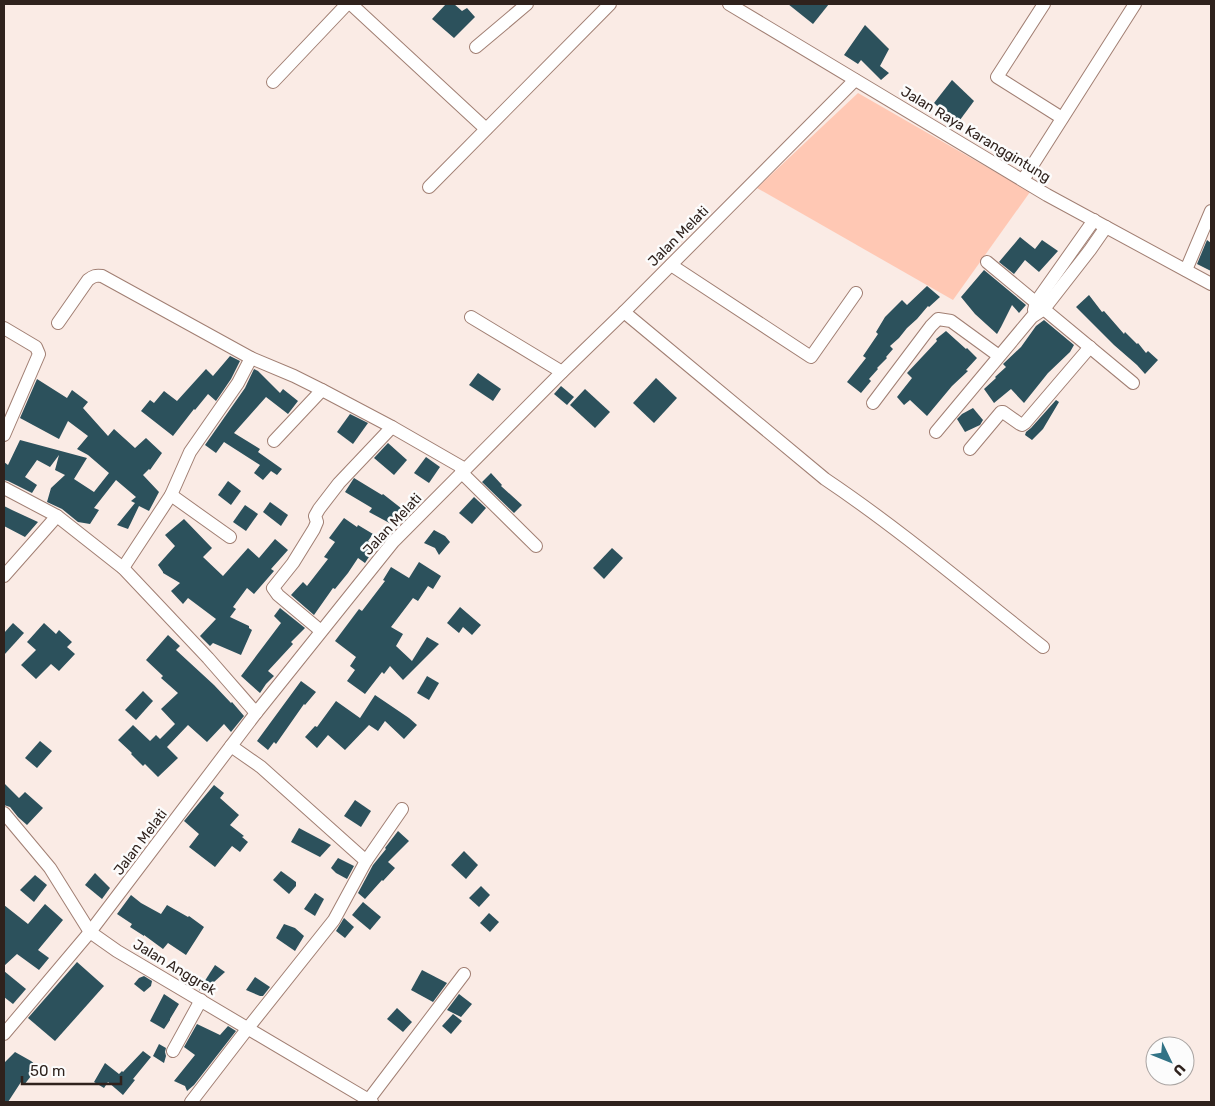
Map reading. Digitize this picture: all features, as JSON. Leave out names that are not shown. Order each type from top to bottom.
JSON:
[{"type":"street","points":[[274,82],[349,4],[486,129]]},
{"type":"street","points":[[476,47],[527,4]]},
{"type":"street","points":[[429,187],[610,4]]},
{"type":"street","name":"Jalan Raya Karanggintung","points":[[728,4],[1023,180],[1211,284]]},
{"type":"street","points":[[1044,4],[997,77],[1062,118]]},
{"type":"street","points":[[1023,180],[1135,4]]},
{"type":"street","name":"Jalan Melati","points":[[4,1034],[90,932],[256,713],[393,542],[855,80]]},
{"type":"street","points":[[1186,270],[1211,211]]},
{"type":"street","points":[[936,432],[1032,317],[1094,220]]},
{"type":"street","points":[[1040,306],[1090,250],[1106,227]]},
{"type":"street","points":[[987,262],[1133,383]]},
{"type":"street","points":[[671,265],[811,357],[856,293]]},
{"type":"street","points":[[58,323],[88,280],[93,276],[102,276],[251,358],[294,376],[392,427],[463,470],[536,546]]},
{"type":"street","points":[[624,312],[825,479],[888,523],[1043,647]]},
{"type":"street","points":[[471,317],[562,372]]},
{"type":"street","points":[[873,403],[938,319],[951,321],[999,356]]},
{"type":"street","points":[[4,328],[36,347],[39,354],[4,435]]},
{"type":"street","points":[[970,449],[1001,412],[1004,412],[1022,425],[1025,424],[1090,347]]},
{"type":"street","points":[[122,568],[171,495],[190,452],[238,383],[251,358]]},
{"type":"street","points":[[274,441],[322,390]]},
{"type":"street","points":[[321,631],[278,595],[273,588],[293,563],[314,529],[317,522],[315,513],[339,483],[392,427]]},
{"type":"street","points":[[4,488],[57,516],[122,568],[208,658],[256,713]]},
{"type":"street","points":[[171,495],[230,537]]},
{"type":"street","points":[[4,576],[57,516]]},
{"type":"street","points":[[231,746],[261,767],[366,861]]},
{"type":"street","points":[[190,1102],[334,920],[366,861],[402,809]]},
{"type":"street","name":"Jalan Anggrek","points":[[4,813],[50,868],[90,932],[117,951],[369,1102]]},
{"type":"street","points":[[369,1102],[464,974]]},
{"type":"street","points":[[173,1051],[201,1000]]},
{"type":"shaded area","points":[[858,93],[1030,192],[953,300],[757,188]]},
{"type":"building","points":[[446,4],[454,4],[462,11],[467,8],[475,17],[454,38],[432,19]]},
{"type":"building","points":[[788,4],[829,4],[813,24]]},
{"type":"building","points":[[865,25],[889,49],[880,66],[889,73],[881,80],[861,60],[858,64],[844,55]]},
{"type":"building","points":[[952,80],[974,101],[957,124],[934,103]]},
{"type":"building","points":[[1020,237],[1035,249],[1042,240],[1058,251],[1039,272],[1025,260],[1014,274],[999,262]]},
{"type":"building","points":[[1207,240],[1211,243],[1211,271],[1197,264]]},
{"type":"building","points":[[984,270],[1026,305],[1019,313],[1012,305],[997,334],[975,314],[961,297]]},
{"type":"building","points":[[927,286],[940,297],[928,306],[890,346],[893,349],[869,379],[871,381],[861,393],[847,382],[866,358],[863,356],[878,334],[876,332],[885,317],[902,300],[907,305]]},
{"type":"building","points":[[1089,295],[1102,312],[1104,311],[1124,334],[1125,332],[1146,353],[1148,351],[1158,360],[1145,374],[1076,307]]},
{"type":"building","points":[[1044,320],[1074,345],[1070,352],[1048,373],[1024,403],[1011,389],[994,403],[984,389],[1006,367],[1003,364],[1021,347],[1036,326]]},
{"type":"building","points":[[946,331],[977,358],[966,370],[968,371],[952,386],[927,416],[910,400],[904,405],[897,397],[912,378],[907,373],[937,341],[936,339]]},
{"type":"building","points":[[230,356],[240,361],[231,379],[216,401],[208,394],[173,436],[141,411],[150,400],[154,403],[164,391],[177,401],[206,369],[213,376]]},
{"type":"building","points":[[254,369],[280,393],[283,389],[298,401],[288,414],[266,397],[234,433],[260,449],[258,452],[282,469],[277,475],[271,471],[263,480],[254,473],[260,465],[224,442],[216,453],[205,445],[245,388]]},
{"type":"building","points":[[478,373],[501,389],[493,401],[469,385]]},
{"type":"building","points":[[656,378],[677,398],[654,423],[633,403]]},
{"type":"building","points":[[37,379],[67,398],[72,390],[88,402],[83,408],[108,436],[114,429],[135,448],[146,438],[162,453],[150,470],[143,475],[159,492],[149,511],[139,506],[128,529],[117,525],[135,503],[131,501],[136,497],[116,480],[94,508],[99,510],[90,524],[78,522],[62,509],[47,502],[51,488],[65,475],[55,470],[59,455],[50,467],[37,460],[25,477],[37,485],[32,493],[4,480],[4,462],[8,465],[20,440],[87,458],[74,479],[94,492],[109,473],[88,455],[77,449],[88,436],[68,421],[59,439],[20,418]]},
{"type":"building","points":[[561,386],[574,397],[567,405],[554,394]]},
{"type":"building","points":[[585,389],[610,412],[595,428],[570,405]]},
{"type":"building","points":[[1056,400],[1059,402],[1043,429],[1032,440],[1025,435],[1026,432]]},
{"type":"building","points":[[973,408],[983,420],[980,425],[965,432],[957,419]]},
{"type":"building","points":[[350,414],[368,423],[353,444],[337,432]]},
{"type":"building","points":[[388,443],[407,460],[394,475],[374,458]]},
{"type":"building","points":[[426,457],[440,467],[429,483],[414,473]]},
{"type":"building","points":[[491,473],[501,486],[522,505],[514,513],[482,482]]},
{"type":"building","points":[[354,478],[383,494],[406,512],[395,526],[369,512],[372,508],[345,492]]},
{"type":"building","points":[[228,481],[241,491],[231,505],[218,495]]},
{"type":"building","points":[[474,497],[486,508],[472,524],[459,513]]},
{"type":"building","points":[[270,502],[288,515],[281,526],[263,512]]},
{"type":"building","points":[[245,505],[258,514],[246,531],[233,522]]},
{"type":"building","points":[[4,506],[38,522],[25,537],[4,526]]},
{"type":"building","points":[[344,518],[357,527],[358,525],[373,534],[368,541],[376,546],[365,563],[358,558],[314,615],[291,595],[303,582],[307,586],[328,559],[324,557],[335,542],[329,538]]},
{"type":"building","points":[[184,519],[212,548],[203,557],[223,576],[248,548],[259,558],[275,539],[288,550],[271,569],[274,571],[254,594],[247,588],[233,607],[236,609],[230,617],[249,626],[252,630],[241,655],[213,643],[210,646],[200,636],[216,619],[188,598],[183,604],[171,591],[180,583],[163,573],[158,565],[175,546],[165,535]]},
{"type":"building","points":[[434,530],[445,536],[450,542],[439,555],[435,548],[424,543]]},
{"type":"building","points":[[612,548],[623,558],[604,579],[593,568]]},
{"type":"building","points":[[419,562],[441,576],[433,589],[428,586],[418,601],[413,598],[391,627],[403,634],[396,646],[412,661],[427,637],[439,644],[403,680],[390,666],[384,674],[382,672],[365,694],[347,681],[355,670],[350,666],[356,657],[335,641],[359,609],[362,611],[385,581],[383,580],[391,567],[409,578]]},
{"type":"building","points":[[460,607],[481,625],[472,635],[463,627],[459,633],[447,623]]},
{"type":"building","points":[[280,608],[305,628],[268,671],[274,676],[260,693],[241,676],[281,623],[274,616]]},
{"type":"building","points":[[13,623],[24,633],[4,655],[4,633]]},
{"type":"building","points":[[44,623],[56,634],[59,630],[72,642],[67,647],[75,654],[59,671],[51,664],[36,679],[21,665],[36,650],[27,642]]},
{"type":"building","points":[[168,635],[180,646],[176,650],[232,702],[244,716],[231,732],[224,724],[207,742],[188,725],[167,747],[178,758],[158,777],[145,764],[143,766],[118,740],[133,725],[150,741],[156,735],[160,739],[175,724],[161,709],[178,693],[161,678],[163,676],[146,660]]},
{"type":"building","points":[[427,676],[439,683],[429,700],[417,693]]},
{"type":"building","points":[[301,681],[316,692],[304,704],[276,744],[274,742],[268,750],[257,741]]},
{"type":"building","points":[[143,691],[153,701],[136,720],[125,710]]},
{"type":"building","points":[[375,695],[417,725],[404,739],[385,721],[378,731],[369,725],[345,750],[328,735],[317,748],[305,737],[315,726],[317,727],[336,701],[360,718]]},
{"type":"building","points":[[40,741],[52,751],[37,768],[25,758]]},
{"type":"building","points":[[4,783],[19,798],[25,792],[43,808],[27,825],[10,807],[4,805]]},
{"type":"building","points":[[214,785],[224,793],[220,798],[239,815],[230,825],[244,836],[242,837],[248,842],[240,852],[232,846],[215,867],[189,847],[199,834],[184,821]]},
{"type":"building","points":[[355,800],[371,811],[361,827],[344,816]]},
{"type":"building","points":[[299,828],[331,845],[320,857],[291,842]]},
{"type":"building","points":[[398,831],[409,841],[388,862],[395,868],[365,899],[358,893],[373,865]]},
{"type":"building","points":[[464,851],[478,865],[466,879],[451,865]]},
{"type":"building","points":[[338,858],[354,866],[347,879],[331,868]]},
{"type":"building","points":[[281,871],[296,882],[296,886],[289,894],[273,880]]},
{"type":"building","points":[[95,873],[110,888],[102,899],[85,885]]},
{"type":"building","points":[[35,875],[47,885],[34,902],[20,890]]},
{"type":"building","points":[[481,886],[490,895],[479,907],[469,898]]},
{"type":"building","points":[[315,893],[324,899],[315,916],[304,909]]},
{"type":"building","points":[[131,895],[161,914],[167,905],[189,916],[204,927],[186,955],[168,943],[163,949],[130,927],[132,924],[117,914]]},
{"type":"building","points":[[363,902],[381,917],[370,930],[352,915]]},
{"type":"building","points":[[45,904],[63,920],[38,950],[49,958],[39,970],[17,954],[4,966],[4,905],[28,924]]},
{"type":"building","points":[[489,913],[499,922],[490,932],[480,923]]},
{"type":"building","points":[[344,918],[354,927],[345,938],[336,931]]},
{"type":"building","points":[[284,924],[295,928],[304,936],[295,951],[276,938]]},
{"type":"building","points":[[77,962],[104,986],[55,1041],[28,1018]]},
{"type":"building","points":[[215,965],[225,972],[203,992],[199,990]]},
{"type":"building","points":[[422,970],[447,983],[433,1002],[411,990]]},
{"type":"building","points":[[4,971],[26,989],[13,1004],[4,997]]},
{"type":"building","points":[[144,976],[152,981],[151,986],[144,992],[134,984],[139,978]]},
{"type":"building","points":[[255,977],[270,987],[263,996],[246,990]]},
{"type":"building","points":[[164,994],[179,1004],[164,1029],[150,1021]]},
{"type":"building","points":[[459,994],[472,1004],[461,1017],[447,1010]]},
{"type":"building","points":[[397,1008],[412,1022],[403,1032],[387,1019]]},
{"type":"building","points":[[453,1014],[462,1021],[451,1034],[442,1026]]},
{"type":"building","points":[[197,1024],[220,1035],[228,1026],[236,1031],[194,1085],[187,1091],[185,1086],[174,1081],[195,1055],[184,1047]]},
{"type":"building","points":[[159,1044],[166,1048],[164,1063],[153,1056]]},
{"type":"building","points":[[143,1051],[151,1057],[123,1095],[108,1082],[104,1088],[94,1082],[105,1063],[119,1074]]},
{"type":"building","points":[[15,1052],[38,1067],[24,1085],[21,1082],[8,1102],[4,1102],[4,1063]]}]
